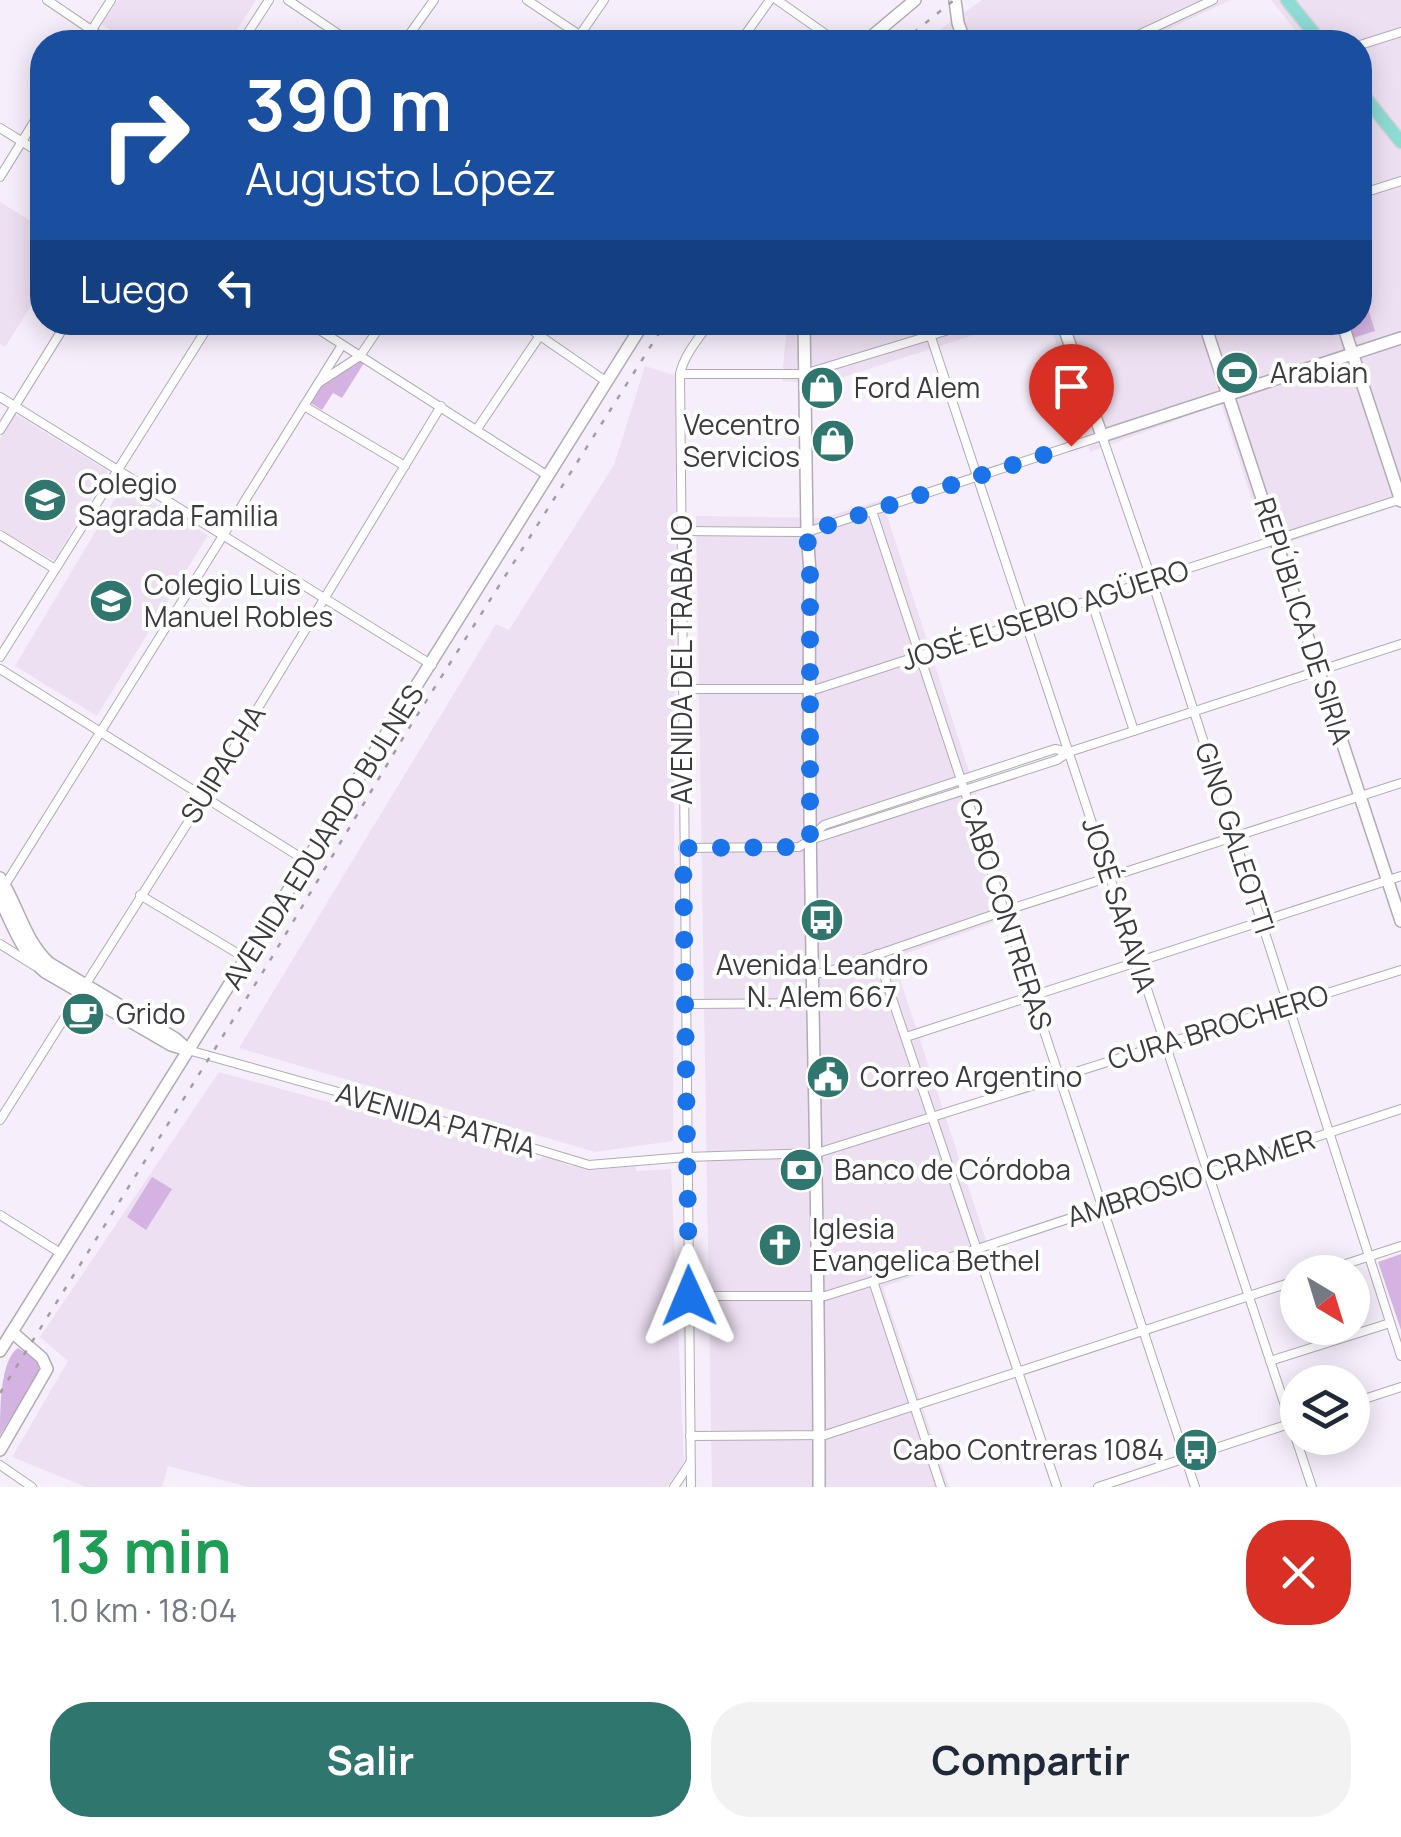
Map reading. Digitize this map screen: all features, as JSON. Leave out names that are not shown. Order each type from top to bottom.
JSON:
[{"type":"main road","points":[[880,30],[916,0]]},
{"type":"main road","points":[[955,0],[960,30]]},
{"type":"main road","points":[[1287,0],[1311,30]]},
{"type":"main road","points":[[1372,106],[1401,142]]},
{"type":"main road","name":"AVENIDA EDUARDO BULNES","points":[[0,1351],[636,335]]},
{"type":"main road","points":[[804,335],[820,1487]]},
{"type":"main road","name":"GINO GALEOTTI","points":[[1067,335],[1102,436]]},
{"type":"main road","name":"REPÚBLICA DE SIRIA","points":[[1208,335],[1401,921]]},
{"type":"main road","points":[[1346,335],[1401,500]]},
{"type":"main road","points":[[1102,436],[1401,338]]},
{"type":"main road","name":"AVENIDA PATRIA","points":[[1,889],[28,957],[45,972],[82,987]]},
{"type":"main road","name":"AVENIDA PATRIA","points":[[21,946],[171,1045],[188,1050]]},
{"type":"main road","points":[[0,1450],[47,1369],[42,1358],[12,1332]]},
{"type":"street","points":[[47,0],[92,30],[111,0]]},
{"type":"street","points":[[250,30],[269,0]]},
{"type":"street","points":[[288,0],[332,30]]},
{"type":"street","points":[[413,30],[434,0]]},
{"type":"street","points":[[527,0],[565,30]]},
{"type":"street","points":[[583,30],[604,0]]},
{"type":"street","points":[[750,30],[774,0],[819,30]]},
{"type":"street","points":[[1149,30],[1212,0]]},
{"type":"street","points":[[1372,41],[1401,32]]},
{"type":"street","points":[[0,128],[30,147]]},
{"type":"street","points":[[0,177],[30,129]]},
{"type":"street","points":[[1372,190],[1401,181]]},
{"type":"street","points":[[0,430],[59,335]]},
{"type":"street","points":[[0,658],[204,335]]},
{"type":"street","points":[[328,335],[548,476]]},
{"type":"street","points":[[316,385],[360,356],[374,335]]},
{"type":"street","name":"AVENIDA DEL TRABAJO","points":[[690,1487],[680,374],[701,335]]},
{"type":"street","points":[[680,374],[804,374],[936,335]]},
{"type":"street","points":[[477,430],[540,336],[607,382]]},
{"type":"street","name":"JOSÉ SARAVIA","points":[[930,337],[1280,1386]]},
{"type":"street","points":[[1,889],[342,344]]},
{"type":"street","points":[[0,397],[432,665]]},
{"type":"street","points":[[304,406],[405,466]]},
{"type":"street","name":"SUIPACHA","points":[[0,1120],[204,797],[442,406]]},
{"type":"street","points":[[682,531],[807,532],[1102,436]]},
{"type":"street","name":"GINO GALEOTTI","points":[[1102,436],[1369,1255]]},
{"type":"street","name":"JOSÉ EUSEBIO AGÜERO","points":[[682,689],[808,690],[1401,500]]},
{"type":"street","name":"CABO CONTRERAS","points":[[872,512],[1195,1487]]},
{"type":"street","points":[[0,536],[55,569]]},
{"type":"street","points":[[1091,600],[1134,732]]},
{"type":"street","points":[[683,848],[799,847],[824,825],[963,785],[1055,749],[1069,752],[1134,732],[1401,644]]},
{"type":"street","points":[[0,670],[308,862]]},
{"type":"street","points":[[812,973],[824,973],[1401,783]]},
{"type":"street","points":[[906,1037],[1401,876]]},
{"type":"street","points":[[140,895],[247,959]]},
{"type":"street","points":[[0,944],[21,946]]},
{"type":"street","points":[[877,954],[1056,1487]]},
{"type":"street","name":"CURA BROCHERO","points":[[686,1157],[817,1154],[1401,970]]},
{"type":"street","points":[[685,1004],[813,1003]]},
{"type":"street","name":"AVENIDA PATRIA","points":[[188,1050],[589,1165],[686,1157]]},
{"type":"street","name":"AMBROSIO CRAMER","points":[[689,1296],[825,1296],[1401,1109]]},
{"type":"street","points":[[0,1216],[62,1254]]},
{"type":"street","points":[[1370,1256],[1401,1246]]},
{"type":"street","name":"GINO GALEOTTI","points":[[1370,1259],[1401,1356]]},
{"type":"street","points":[[873,1281],[941,1487]]},
{"type":"street","points":[[690,1436],[820,1436],[1280,1286]]},
{"type":"street","points":[[1270,1361],[1390,1323]]},
{"type":"street","points":[[0,1324],[12,1332]]},
{"type":"street","points":[[1370,1397],[1401,1387]]},
{"type":"street","points":[[1098,1487],[1125,1483],[1280,1427]]},
{"type":"street","name":"JOSÉ SARAVIA","points":[[1303,1455],[1312,1487]]},
{"type":"street","points":[[674,1487],[690,1463]]},
{"type":"street","points":[[0,1465],[32,1487]]},
{"type":"shaded area","points":[[118,0],[256,0],[237,30],[110,30],[101,24]]},
{"type":"shaded area","points":[[982,0],[1231,0],[1167,30],[939,30]]},
{"type":"shaded area","points":[[1271,0],[1401,0],[1401,505],[1268,549],[1221,404],[1090,452],[1054,335],[1372,335],[1372,30],[1295,30]]},
{"type":"shaded area","points":[[0,202],[30,221],[30,307],[5,347],[0,344]]},
{"type":"shaded area","points":[[786,335],[974,335],[822,384],[782,381]]},
{"type":"shaded area","points":[[358,360],[364,363],[342,398],[333,393],[322,410],[309,402],[317,386]]},
{"type":"shaded area","name":"Arabian","points":[[1245,361],[1251,379],[1230,386],[1223,367]]},
{"type":"shaded area","points":[[645,366],[676,376],[673,1141],[595,1152],[239,1048],[496,624],[509,630],[614,465]]},
{"type":"shaded area","name":"Colegio Sagrada Familia","points":[[15,414],[108,471],[54,561],[0,529],[0,439]]},
{"type":"shaded area","name":"Colegio Luis Manuel Robles","points":[[124,484],[208,535],[97,716],[15,666]]},
{"type":"shaded area","points":[[882,500],[1015,915],[893,958],[989,1249],[883,1287],[949,1487],[712,1487],[696,516],[822,518]]},
{"type":"shaded area","points":[[219,1072],[540,1160],[543,1155],[592,1170],[636,1166],[636,1171],[671,1169],[684,1462],[667,1487],[249,1487],[168,1466],[162,1487],[86,1487],[12,1457],[68,1361],[40,1337]]},
{"type":"shaded area","points":[[152,1177],[172,1189],[146,1230],[127,1217]]},
{"type":"shaded area","points":[[1401,1254],[1401,1330],[1378,1262]]},
{"type":"shaded area","points":[[18,1348],[36,1360],[40,1371],[0,1435],[4,1374]]},
{"type":"railway","points":[[917,30],[954,0]]},
{"type":"railway","points":[[0,1393],[266,967],[409,728],[658,335]]},
{"type":"place","name":"Arabian","points":[[1237,373]]},
{"type":"place","name":"Ford Alem","points":[[822,388]]},
{"type":"place","name":"Vecentro Servicios","points":[[833,441]]},
{"type":"place","name":"Colegio Sagrada Familia","points":[[45,500]]},
{"type":"place","name":"Colegio Luis Manuel Robles","points":[[111,601]]},
{"type":"place","name":"Avenida Leandro N. Alem 667","points":[[822,920]]},
{"type":"place","name":"Grido","points":[[83,1014]]},
{"type":"place","name":"Correo Argentino","points":[[828,1077]]},
{"type":"place","name":"Banco de Córdoba","points":[[801,1170]]},
{"type":"place","name":"Iglesia Evangelica Bethel","points":[[780,1245]]},
{"type":"place","name":"Cabo Contreras 1084","points":[[1196,1450]]},
{"type":"route","points":[[689,1296],[683,848],[799,847],[810,840],[807,532],[1071,446]]}]
